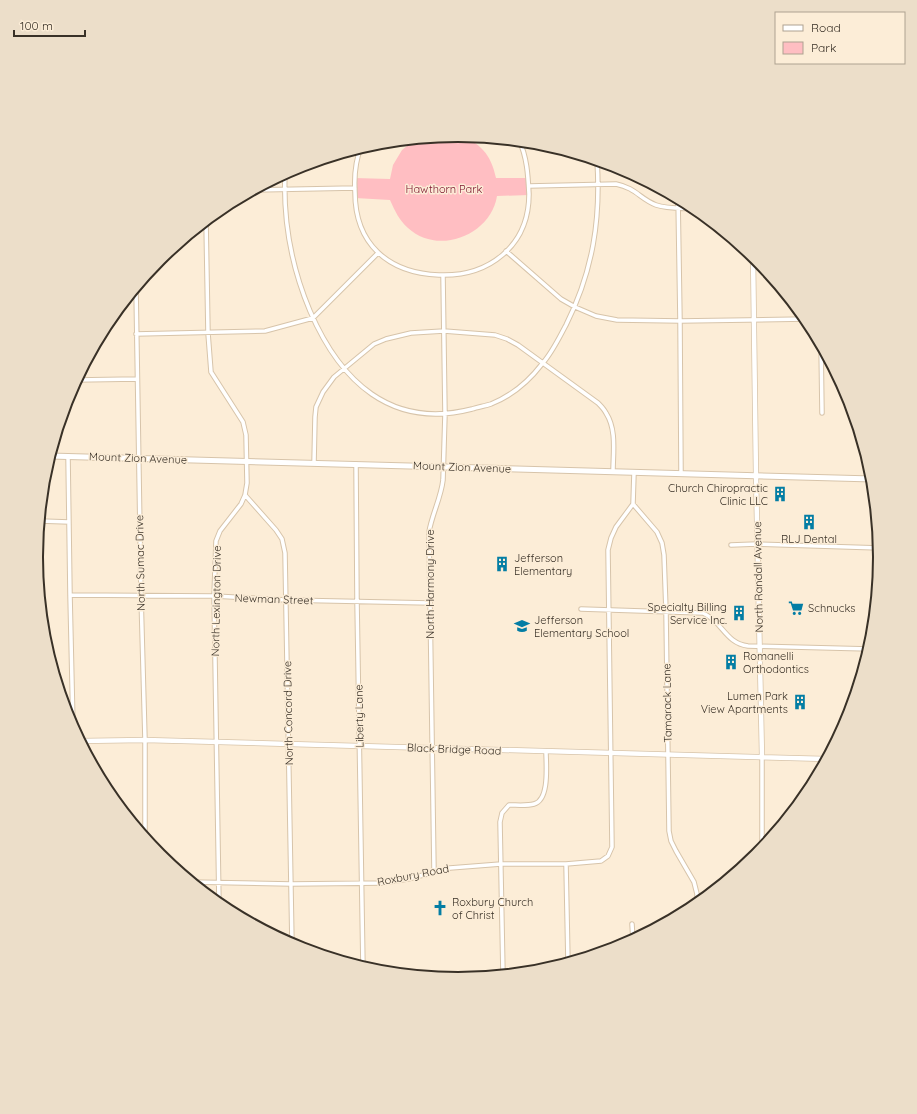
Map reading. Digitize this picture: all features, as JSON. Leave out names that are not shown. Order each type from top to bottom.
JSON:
[{"type":"main road","name":"Mount Zion Avenue","points":[[55,456],[866,479]]},
{"type":"street","points":[[359,154],[356,164],[356,208],[360,225],[369,242],[378,253],[391,263],[409,271],[429,274],[456,275],[476,270],[493,262],[506,251],[518,236],[525,219],[529,202],[526,162],[521,146]]},
{"type":"street","points":[[285,180],[287,230],[292,259],[302,292],[313,318],[331,350],[345,370],[365,390],[388,404],[417,413],[445,414],[491,404],[523,385],[543,364],[575,308],[586,278],[592,253],[598,213],[599,185],[597,166]]},
{"type":"street","points":[[529,186],[616,184],[638,193],[655,204],[666,207],[682,207]]},
{"type":"street","points":[[265,190],[355,188]]},
{"type":"street","points":[[678,207],[681,473]]},
{"type":"street","name":"North Lexington Drive","points":[[206,227],[208,332],[211,372],[243,422],[246,435],[247,462],[247,483],[245,495],[241,504],[220,531],[216,541],[214,596],[219,896]]},
{"type":"street","points":[[506,251],[561,299],[575,308],[596,316],[616,320],[680,321],[799,319]]},
{"type":"street","points":[[136,334],[265,331],[313,318],[378,253]]},
{"type":"street","name":"North Randall Avenue","points":[[753,264],[762,757],[762,840]]},
{"type":"street","name":"North Harmony Drive","points":[[434,871],[429,532],[430,521],[442,491],[444,466],[445,414],[443,275]]},
{"type":"street","name":"North Sumac Drive","points":[[136,295],[140,595],[145,740],[145,830]]},
{"type":"street","points":[[314,463],[315,416],[319,400],[328,384],[374,344],[411,332],[444,331],[495,335],[507,339],[518,345],[598,403],[606,412],[614,435],[613,472]]},
{"type":"street","points":[[821,355],[822,413]]},
{"type":"street","points":[[83,380],[137,379]]},
{"type":"street","points":[[68,456],[73,710]]},
{"type":"street","name":"Liberty Lane","points":[[356,464],[364,961]]},
{"type":"street","points":[[611,753],[608,550],[616,527],[634,504],[634,473]]},
{"type":"street","name":"North Concord Drive","points":[[245,495],[276,530],[282,539],[285,552],[292,938]]},
{"type":"street","name":"Tamarack Lane","points":[[634,504],[657,532],[662,543],[664,555],[669,831],[671,842],[694,882],[697,897]]},
{"type":"street","points":[[45,521],[69,522]]},
{"type":"street","points":[[731,545],[757,544],[874,548]]},
{"type":"street","name":"Newman Street","points":[[70,595],[214,596],[286,600],[430,603]]},
{"type":"street","points":[[581,609],[703,613],[715,620],[728,636],[735,642],[742,645],[864,649]]},
{"type":"street","name":"Black Bridge Road","points":[[86,741],[145,740],[821,759]]},
{"type":"street","points":[[503,970],[500,822],[502,812],[509,805],[535,804],[542,800],[545,793],[546,751]]},
{"type":"street","name":"Roxbury Road","points":[[200,882],[291,884],[382,883],[450,868],[501,864],[566,864],[601,861],[608,856],[612,847],[611,753]]},
{"type":"street","points":[[566,864],[568,957]]},
{"type":"street","points":[[632,924],[632,935]]},
{"type":"green space","name":"Hawthorn Park","points":[[431,142],[474,142],[488,156],[496,178],[528,178],[529,195],[497,196],[493,210],[485,221],[474,231],[462,237],[448,240],[434,240],[420,236],[408,228],[400,219],[390,200],[355,198],[354,178],[390,179],[393,165],[402,150],[409,144]]},
{"type":"place","name":"Church Chiropractic Clinic LLC","points":[[780,494]]},
{"type":"place","name":"RLJ Dental","points":[[809,522]]},
{"type":"place","name":"Jefferson Elementary","points":[[502,564]]},
{"type":"place","name":"Schnucks","points":[[796,608]]},
{"type":"place","name":"Specialty Billing Service Inc.","points":[[739,613]]},
{"type":"place","name":"Jefferson Elementary School","points":[[522,626]]},
{"type":"place","name":"Romanelli Orthodontics","points":[[731,662]]},
{"type":"place","name":"Lumen Park View Apartments","points":[[800,702]]},
{"type":"place","name":"Roxbury Church of Christ","points":[[440,908]]}]
